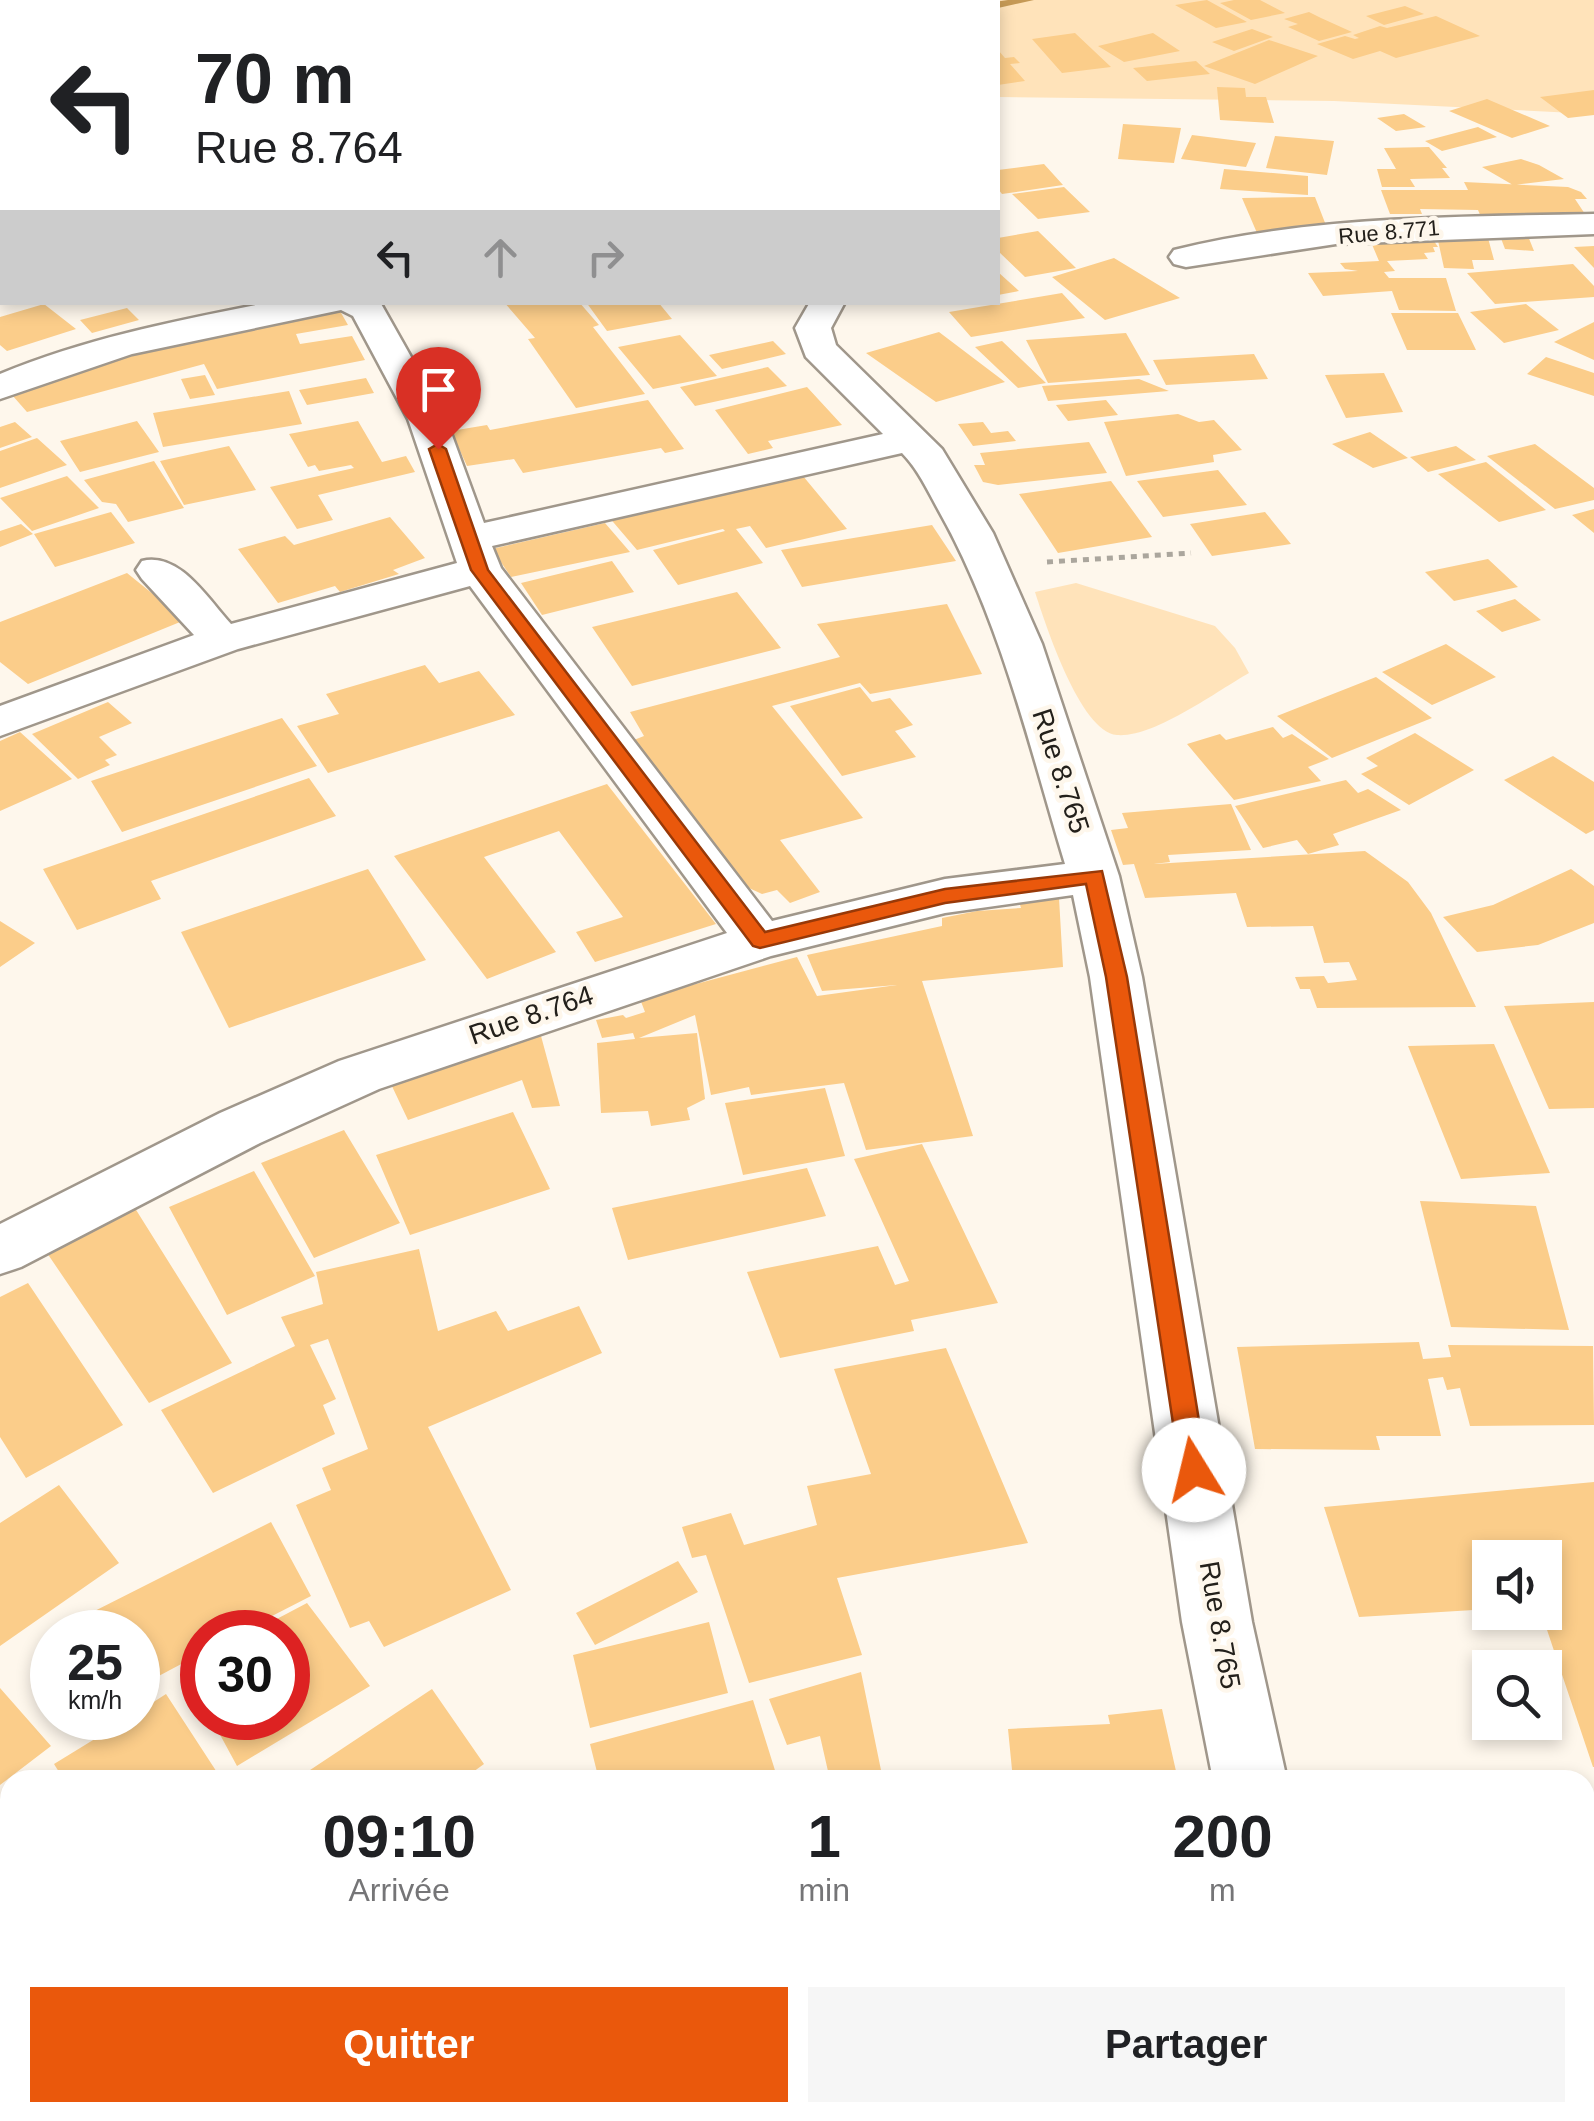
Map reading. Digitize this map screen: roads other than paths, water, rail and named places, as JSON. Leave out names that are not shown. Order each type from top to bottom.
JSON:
[{"type":"street","name":"Rue 8.771","points":[[1186,257],[1260,240],[1445,227],[1594,224]]},
{"type":"street","points":[[0,388],[86,358],[191,329],[315,305]]},
{"type":"street","points":[[359,305],[367,309],[427,419],[474,555],[760,941]]},
{"type":"street","name":"Rue 8.765","points":[[826,305],[812,328],[818,349],[928,457],[946,482],[986,565],[1020,644],[1094,876],[1116,977],[1217,1622],[1248,1770]]},
{"type":"street","points":[[0,722],[222,640],[474,555],[909,440]]},
{"type":"street","points":[[157,570],[222,640]]},
{"type":"street","name":"Rue 8.764","points":[[0,1251],[240,1128],[358,1076],[592,994],[760,941],[945,896],[1094,876]]},
{"type":"waterway","points":[[1000,5],[1028,0]]}]
